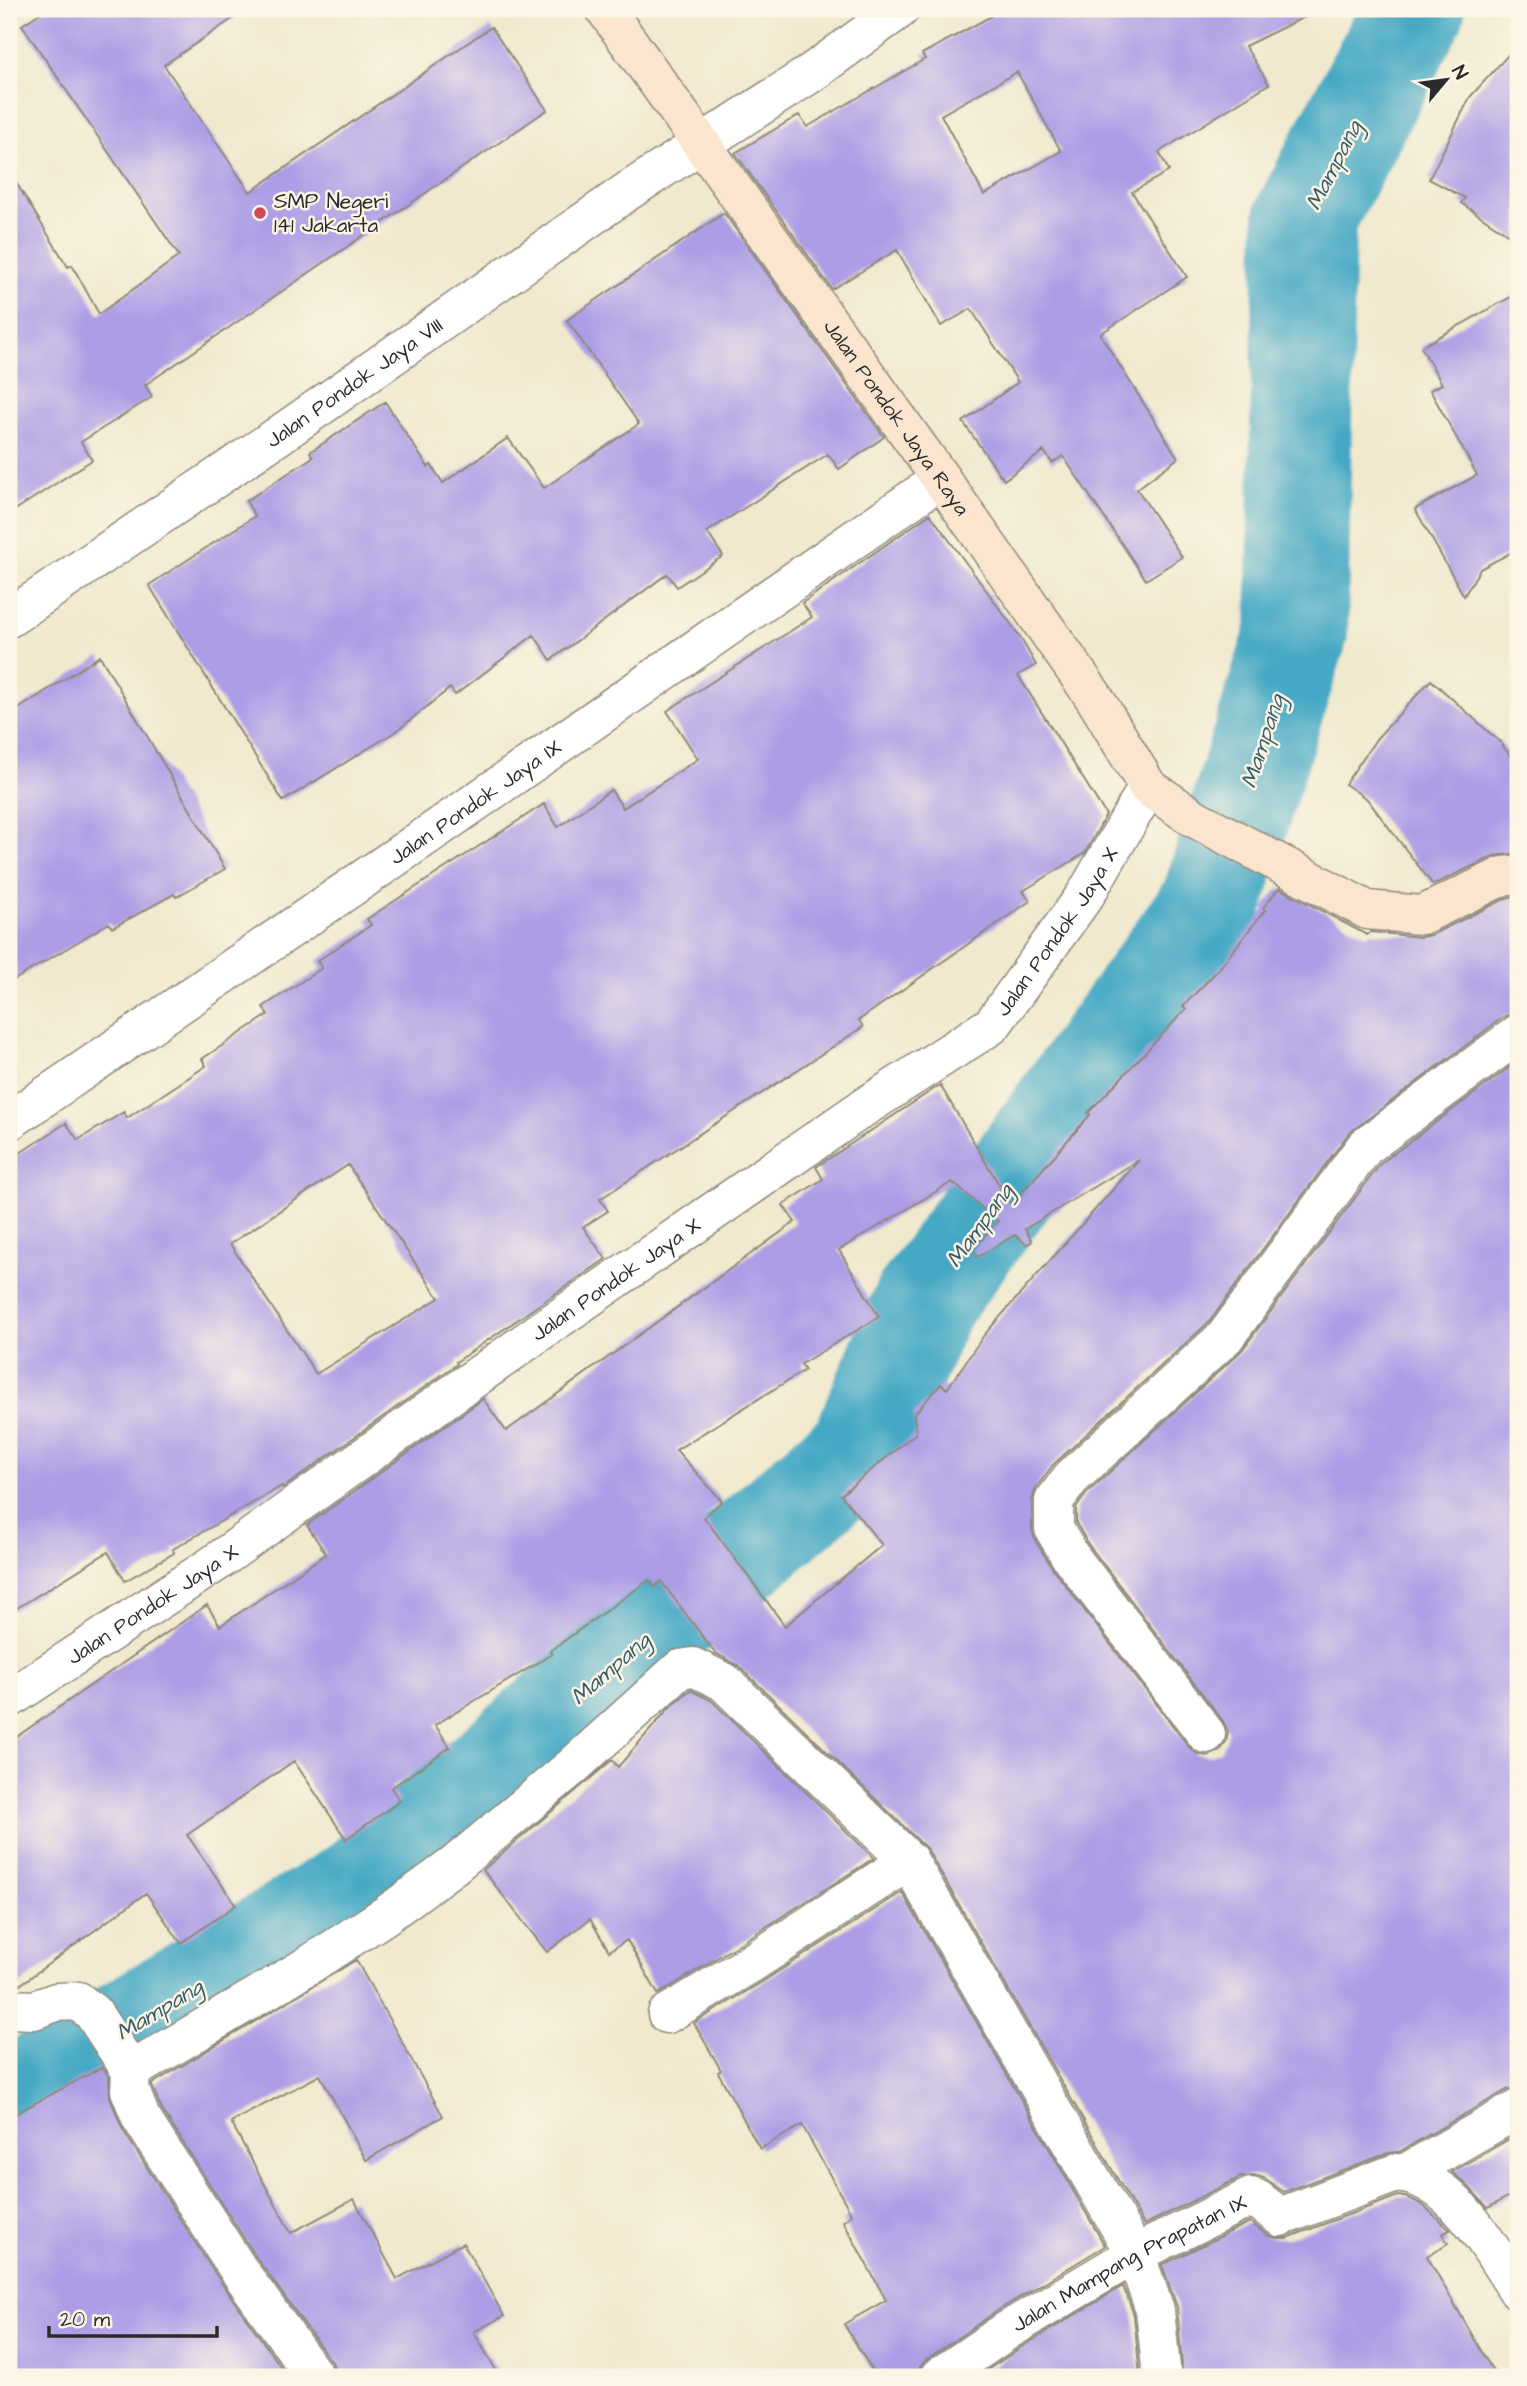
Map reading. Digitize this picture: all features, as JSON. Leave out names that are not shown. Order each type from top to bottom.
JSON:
[{"type":"street","name":"Jalan Pondok Jaya Raya","points":[[606,9],[1094,698],[1148,787],[1194,818],[1367,910],[1422,915],[1503,876],[1518,874]]},
{"type":"street","name":"Jalan Pondok Jaya VIII","points":[[9,618],[278,436],[620,196],[807,76],[900,9]]},
{"type":"street","name":"Jalan Pondok Jaya IX","points":[[9,1121],[441,826],[941,479]]},
{"type":"street","name":"Jalan Pondok Jaya X","points":[[9,1699],[214,1563],[538,1333],[863,1108],[992,1025],[1086,894],[1148,787]]},
{"type":"street","points":[[1206,1734],[1070,1556],[1054,1529],[1054,1502],[1071,1478],[1225,1338],[1365,1147],[1518,1034]]},
{"type":"street","points":[[126,2063],[304,1968],[386,1915],[442,1875],[572,1768],[680,1669],[692,1667],[724,1682],[909,1861],[1135,2254],[1155,2310],[1162,2377]]},
{"type":"street","points":[[667,2014],[909,1861]]},
{"type":"street","points":[[9,2009],[34,2010],[56,2002],[78,2001],[93,2013],[126,2063],[130,2090],[141,2118],[238,2269],[315,2377]]},
{"type":"street","points":[[1404,2174],[1518,2109]]},
{"type":"street","name":"Jalan Mampang Prapatan IX","points":[[939,2377],[1008,2330],[1135,2254],[1251,2197],[1280,2217],[1396,2173],[1404,2174]]},
{"type":"street","points":[[1404,2174],[1430,2183],[1465,2212],[1518,2291]]},
{"type":"building","points":[[46,9],[247,9],[164,65],[250,192],[491,27],[547,110],[145,385],[152,397],[81,442],[92,460],[9,514],[9,171],[68,267],[72,265],[99,314],[179,256],[22,25]]},
{"type":"building","points":[[1004,9],[1321,9],[1245,46],[1269,84],[1159,152],[1169,171],[1132,192],[1187,277],[1100,334],[1178,458],[1137,489],[1182,557],[1146,580],[1063,456],[1052,463],[1044,451],[1004,480],[963,422],[1018,382],[971,309],[941,326],[897,250],[832,289],[735,153],[799,115],[807,127],[925,59],[922,54]],"holes":[[[1017,72],[1061,151],[984,195],[941,115]]]},
{"type":"building","points":[[1518,44],[1518,241],[1461,203],[1465,198],[1429,179],[1470,97]]},
{"type":"building","points":[[724,213],[884,437],[839,469],[828,454],[707,532],[723,556],[677,587],[667,574],[551,660],[534,635],[455,695],[450,688],[398,730],[283,801],[149,585],[255,516],[246,501],[313,457],[310,452],[385,402],[428,467],[431,465],[443,483],[508,438],[544,488],[639,424],[567,320]]},
{"type":"building","points":[[1518,293],[1518,549],[1480,569],[1464,596],[1415,509],[1477,475],[1430,390],[1442,384],[1421,347]]},
{"type":"building","points":[[930,514],[1019,635],[1036,665],[1018,675],[1106,815],[1085,853],[1023,891],[1030,901],[859,1020],[863,1027],[600,1199],[608,1211],[583,1227],[606,1259],[456,1362],[457,1364],[283,1488],[282,1486],[173,1549],[174,1553],[125,1581],[108,1552],[9,1613],[9,1160],[66,1123],[78,1140],[124,1112],[127,1118],[206,1066],[202,1059],[268,1015],[263,1007],[322,968],[317,961],[371,925],[367,919],[544,804],[558,827],[611,790],[623,808],[698,759],[667,711],[812,617],[802,603]],"holes":[[[348,1165],[439,1298],[316,1374],[230,1244]]]},
{"type":"building","points":[[100,656],[225,869],[176,897],[174,894],[112,928],[109,923],[9,983],[9,715]]},
{"type":"building","points":[[1431,680],[1500,742],[1518,766],[1518,853],[1494,856],[1433,885],[1367,799],[1345,784],[1377,738]]},
{"type":"building","points":[[1279,888],[1367,935],[1371,932],[1420,937],[1431,935],[1509,897],[1518,896],[1518,1013],[1505,1016],[1348,1134],[1209,1322],[1053,1465],[1036,1488],[1032,1500],[1032,1530],[1053,1569],[1189,1747],[1197,1754],[1208,1756],[1220,1751],[1228,1732],[1223,1721],[1088,1544],[1076,1523],[1076,1508],[1087,1493],[1242,1350],[1381,1163],[1518,1061],[1518,2087],[1507,2090],[1399,2152],[1388,2153],[1284,2192],[1264,2178],[1241,2177],[1144,2225],[927,1849],[739,1666],[715,1653],[661,1581],[655,1587],[649,1580],[550,1651],[552,1654],[435,1725],[450,1747],[391,1788],[400,1801],[346,1839],[294,1761],[187,1835],[236,1905],[181,1943],[146,1893],[17,1987],[9,1987],[9,1742],[207,1605],[220,1626],[326,1554],[307,1525],[483,1399],[506,1431],[795,1222],[783,1205],[823,1179],[816,1167],[940,1085],[1011,1205],[1090,1115],[1088,1113],[1186,1009],[1183,1006],[1217,971],[1265,910],[1263,908]],"holes":[[[1139,1160],[984,1335],[947,1389],[941,1384],[914,1414],[916,1433],[841,1495],[882,1545],[785,1626],[704,1517],[722,1501],[676,1450],[805,1370],[801,1364],[879,1317],[839,1250],[952,1182],[998,1221],[972,1250],[978,1257],[1015,1235],[1027,1245],[1032,1241],[1025,1229]]]},
{"type":"building","points":[[690,1690],[711,1700],[874,1858],[658,1994],[627,1940],[609,1951],[590,1919],[547,1952],[483,1870],[612,1760],[618,1767],[669,1708]]},
{"type":"building","points":[[902,1892],[1105,2246],[997,2311],[927,2359],[920,2367],[917,2377],[876,2377],[844,2324],[886,2300],[843,2221],[852,2215],[802,2125],[760,2149],[718,2072],[721,2070],[694,2023]]},
{"type":"building","points":[[356,1960],[443,2116],[366,2160],[320,2075],[231,2122],[291,2233],[354,2199],[397,2279],[463,2243],[504,2316],[474,2332],[500,2377],[336,2377],[333,2364],[256,2257],[161,2108],[152,2086]]},
{"type":"building","points":[[102,2067],[109,2077],[110,2098],[123,2130],[220,2281],[288,2377],[9,2377],[9,2117]]},
{"type":"building","points":[[1518,2134],[1518,2191],[1488,2208],[1452,2172]]},
{"type":"building","points":[[1398,2196],[1423,2205],[1450,2230],[1442,2234],[1448,2243],[1427,2256],[1496,2377],[1183,2377],[1177,2307],[1162,2265],[1250,2222],[1267,2235],[1287,2238]]},
{"type":"building","points":[[1123,2286],[1134,2315],[1140,2377],[977,2377],[1020,2348]]},
{"type":"waterway","name":"Mampang","points":[[9,2101],[357,1889],[860,1450],[923,1303],[1211,904],[1297,632],[1305,218],[1414,9]]},
{"type":"place","name":"SMP Negeri 141 Jakarta","points":[[260,213]]}]
